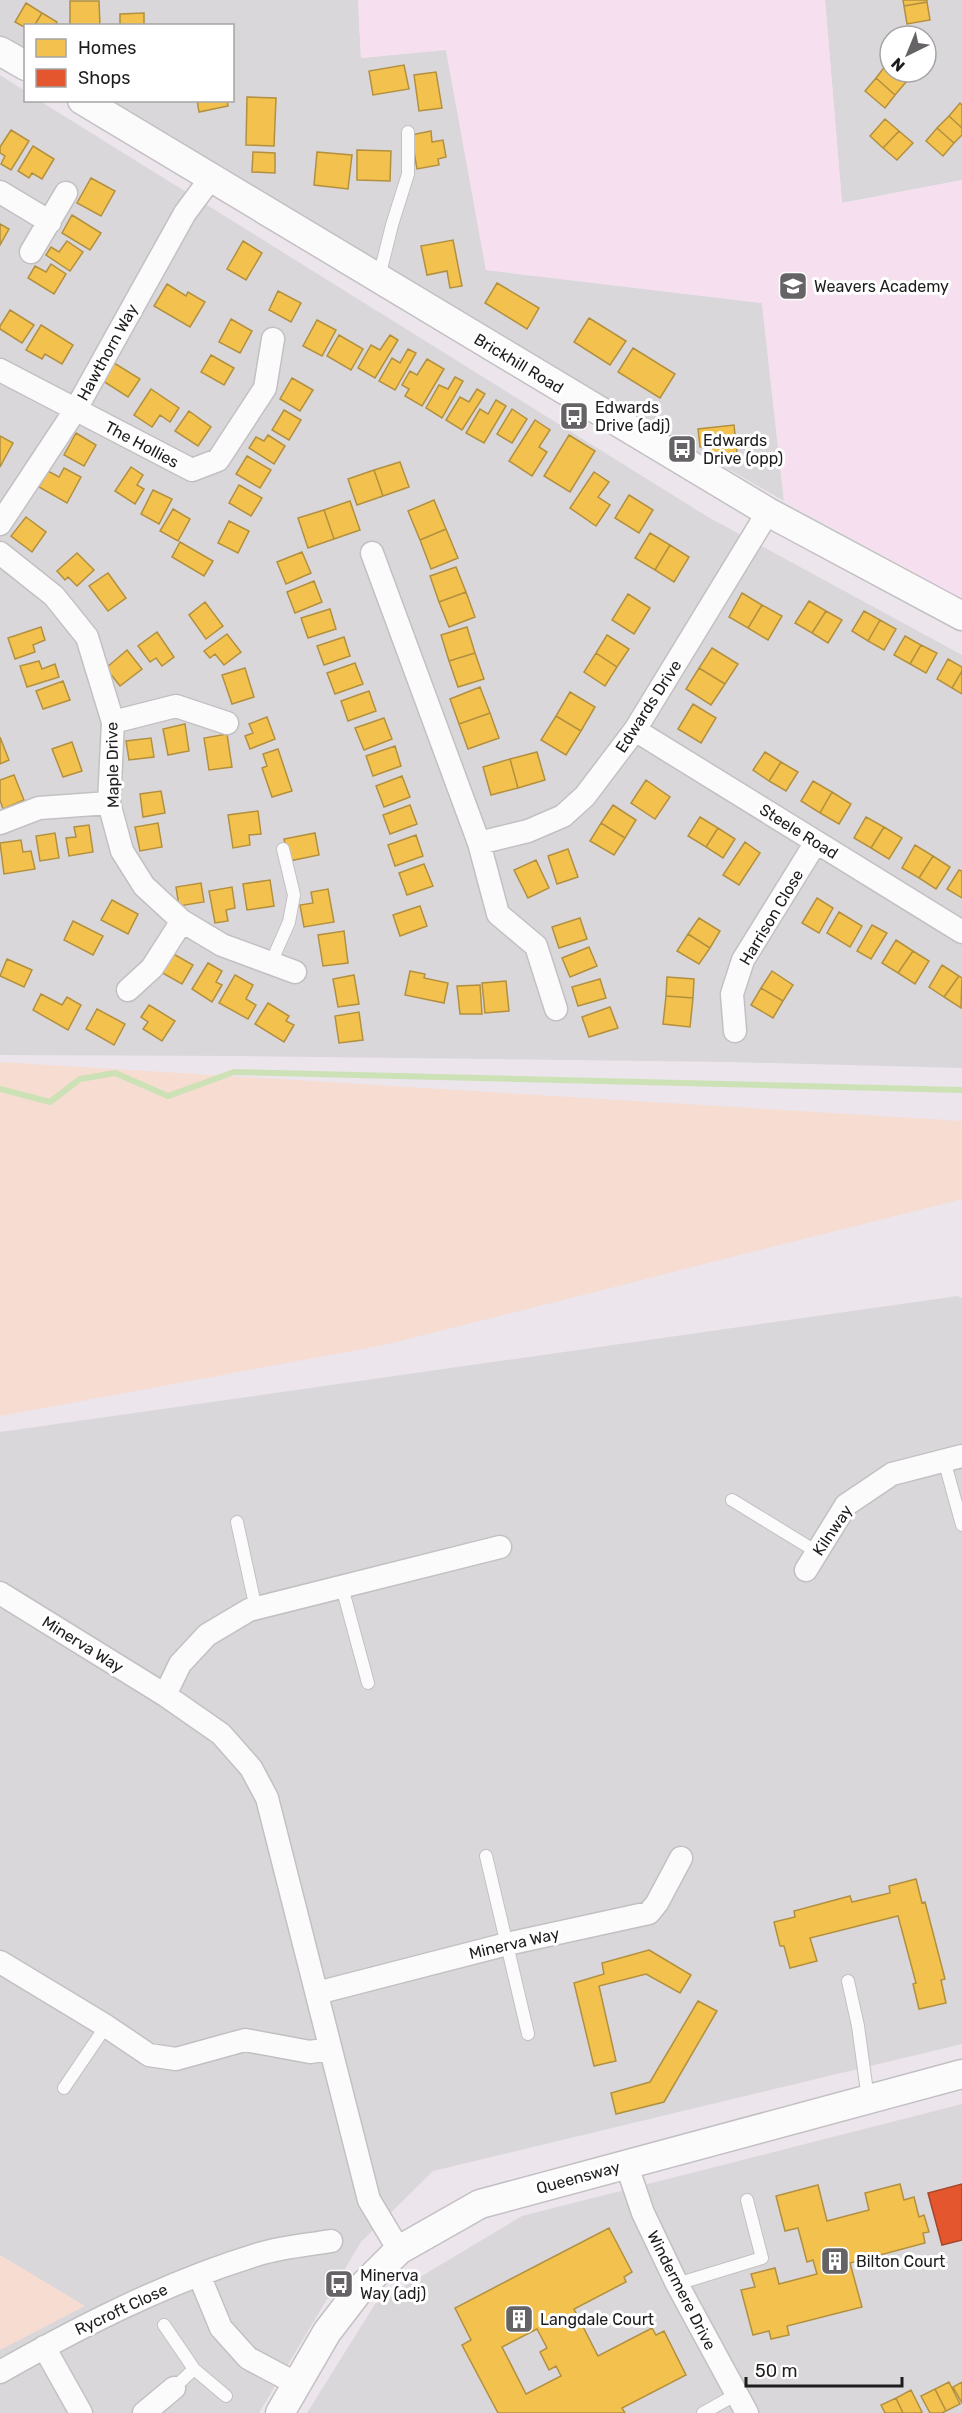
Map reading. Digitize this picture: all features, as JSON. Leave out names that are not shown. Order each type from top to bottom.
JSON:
[{"type":"street","points":[[0,51],[24,65]]},
{"type":"street","name":"Brickhill Road","points":[[85,102],[768,512],[962,616]]},
{"type":"street","name":"Hawthorn Way","points":[[0,524],[76,409],[185,213],[211,178]]},
{"type":"street","points":[[0,192],[50,222]]},
{"type":"street","points":[[31,252],[66,193]]},
{"type":"street","name":"The Hollies","points":[[0,370],[192,470],[218,460],[265,388],[273,339]]},
{"type":"street","name":"Edwards Drive","points":[[479,843],[528,831],[563,816],[585,796],[635,730],[768,512]]},
{"type":"street","name":"Maple Drive","points":[[0,553],[54,596],[87,637],[113,722],[109,802],[122,851],[144,886],[182,921],[222,945],[294,972]]},
{"type":"street","points":[[372,554],[479,843],[498,914],[536,946],[556,1009]]},
{"type":"street","points":[[113,722],[176,706],[227,723]]},
{"type":"street","name":"Steele Road","points":[[635,730],[962,932]]},
{"type":"street","points":[[0,823],[39,808],[109,802]]},
{"type":"street","name":"Harrison Close","points":[[735,1031],[732,994],[743,960],[816,842]]},
{"type":"street","points":[[128,990],[152,968],[182,921]]},
{"type":"street","name":"Kilnway","points":[[812,1561],[846,1505],[892,1474],[953,1458]]},
{"type":"street","points":[[165,1695],[180,1664],[207,1635],[249,1610],[500,1547]]},
{"type":"street","name":"Minerva Way","points":[[0,1593],[165,1695],[222,1734],[252,1768],[267,1798],[369,2200],[399,2250]]},
{"type":"street","name":"Minerva Way","points":[[317,1993],[507,1944],[649,1914],[681,1858]]},
{"type":"street","points":[[0,1962],[106,2026],[149,2055],[176,2059],[245,2040],[310,2052],[330,2049]]},
{"type":"street","name":"Queensway","points":[[280,2413],[327,2332],[360,2289],[399,2250],[480,2204],[962,2074]]},
{"type":"street","name":"Windermere Drive","points":[[626,2163],[643,2213],[677,2284],[742,2404]]},
{"type":"street","name":"Rycroft Close","points":[[0,2372],[134,2301],[261,2254],[331,2241]]},
{"type":"street","points":[[200,2275],[221,2328],[248,2358],[296,2384]]},
{"type":"street","points":[[44,2347],[81,2413]]},
{"type":"street","points":[[144,2413],[174,2388]]},
{"type":"lane","points":[[379,279],[392,225],[408,174],[408,132]]},
{"type":"lane","points":[[271,963],[289,922],[294,895],[283,849]]},
{"type":"lane","points":[[953,1458],[962,1525]]},
{"type":"lane","points":[[732,1500],[812,1561]]},
{"type":"lane","points":[[237,1521],[256,1609]]},
{"type":"lane","points":[[342,1587],[368,1683]]},
{"type":"lane","points":[[486,1856],[528,2034]]},
{"type":"lane","points":[[848,1981],[858,2026],[868,2099]]},
{"type":"lane","points":[[64,2088],[106,2026]]},
{"type":"lane","points":[[677,2284],[762,2258],[747,2200]]},
{"type":"lane","points":[[164,2325],[194,2369],[226,2396]]},
{"type":"lane","points":[[174,2388],[194,2369]]},
{"type":"lane","points":[[703,2413],[742,2404]]},
{"type":"shaded area","points":[[0,0],[358,0],[361,58],[446,49],[486,270],[762,303],[784,501],[285,216],[100,102],[234,102],[234,24],[24,24],[24,55],[0,40]]},
{"type":"shaded area","name":"Weavers Academy","points":[[358,0],[825,0],[842,203],[962,180],[962,599],[784,501],[762,303],[486,270],[446,50],[361,58]]},
{"type":"shaded area","points":[[825,0],[962,0],[962,180],[842,203]]},
{"type":"shaded area","points":[[0,75],[24,90],[24,102],[42,102],[708,517],[962,655],[962,1068],[729,1062],[0,1055]]},
{"type":"shaded area","points":[[0,1062],[962,1121],[962,1199],[384,1345],[0,1416]]},
{"type":"shaded area","points":[[958,1296],[962,1298],[962,2044],[433,2171],[361,2242],[259,2413],[0,2413],[0,1432]]},
{"type":"shaded area","points":[[962,2104],[962,2413],[307,2413],[375,2304],[522,2216]]},
{"type":"shaded area","points":[[0,2255],[85,2306],[0,2350]]},
{"type":"building: Homes","points":[[903,0],[927,0],[927,2],[904,6]]},
{"type":"building: Homes","points":[[70,1],[99,1],[100,24],[70,24]]},
{"type":"building: Homes","points":[[927,2],[930,20],[907,24],[904,6]]},
{"type":"building: Homes","points":[[26,3],[42,13],[35,24],[24,24],[24,27],[15,22]]},
{"type":"building: Homes","points":[[42,13],[57,22],[56,24],[35,24]]},
{"type":"building: Homes","points":[[144,13],[144,24],[120,24],[120,14]]},
{"type":"building: Homes","points":[[404,65],[409,89],[373,95],[369,71]]},
{"type":"building: Homes","points":[[436,72],[442,108],[419,111],[414,75]]},
{"type":"building: Homes","points":[[876,78],[878,84],[883,84],[895,95],[885,108],[865,91]]},
{"type":"building: Homes","points":[[883,84],[904,84],[895,95]]},
{"type":"building: Homes","points":[[247,97],[276,98],[274,146],[246,145]]},
{"type":"building: Homes","points":[[197,102],[227,102],[228,106],[199,112]]},
{"type":"building: Homes","points":[[960,103],[962,105],[962,128],[949,116]]},
{"type":"building: Homes","points":[[949,116],[962,128],[962,135],[954,143],[937,128]]},
{"type":"building: Homes","points":[[885,119],[899,131],[883,148],[870,136]]},
{"type":"building: Homes","points":[[937,128],[954,143],[943,156],[926,141]]},
{"type":"building: Homes","points":[[11,130],[29,141],[11,170],[1,164],[5,156],[0,153],[0,147]]},
{"type":"building: Homes","points":[[431,131],[432,142],[443,140],[446,157],[438,159],[439,165],[417,169],[411,135]]},
{"type":"building: Homes","points":[[899,131],[913,143],[897,160],[883,148]]},
{"type":"building: Homes","points":[[33,146],[54,159],[42,179],[32,173],[29,178],[18,171]]},
{"type":"building: Homes","points":[[357,150],[391,151],[390,181],[357,180]]},
{"type":"building: Homes","points":[[253,152],[275,153],[275,173],[252,172]]},
{"type":"building: Homes","points":[[317,152],[352,155],[348,189],[314,185]]},
{"type":"building: Homes","points":[[91,178],[115,191],[101,216],[77,203]]},
{"type":"building: Homes","points":[[72,215],[101,233],[90,250],[62,233]]},
{"type":"building: Homes","points":[[0,224],[9,229],[0,245]]},
{"type":"building: Homes","points":[[453,240],[462,286],[450,288],[447,271],[427,275],[421,246]]},
{"type":"building: Homes","points":[[67,241],[83,252],[70,271],[46,255],[51,247],[59,252]]},
{"type":"building: Homes","points":[[243,241],[262,253],[246,280],[227,269]]},
{"type":"building: Homes","points":[[51,264],[66,274],[54,294],[28,278],[35,266],[46,272]]},
{"type":"building: Homes","points":[[497,283],[539,308],[527,329],[485,303]]},
{"type":"building: Homes","points":[[167,284],[186,296],[188,292],[205,302],[190,327],[154,306]]},
{"type":"building: Homes","points":[[278,291],[301,303],[291,322],[269,310]]},
{"type":"building: Homes","points":[[10,310],[34,325],[22,343],[0,329]]},
{"type":"building: Homes","points":[[589,318],[626,341],[610,365],[574,342]]},
{"type":"building: Homes","points":[[231,319],[252,331],[240,353],[219,342]]},
{"type":"building: Homes","points":[[317,320],[336,330],[322,356],[303,346]]},
{"type":"building: Homes","points":[[41,325],[73,345],[62,364],[45,354],[42,359],[26,350]]},
{"type":"building: Homes","points":[[339,335],[363,349],[351,370],[327,356]]},
{"type":"building: Homes","points":[[390,335],[398,340],[375,378],[358,368],[371,345],[380,350]]},
{"type":"building: Homes","points":[[633,348],[675,374],[660,398],[618,372]]},
{"type":"building: Homes","points":[[408,349],[416,353],[395,390],[379,381],[392,358],[400,363]]},
{"type":"building: Homes","points":[[211,355],[234,368],[224,385],[201,372]]},
{"type":"building: Homes","points":[[427,359],[444,369],[422,406],[405,396],[409,389],[402,385],[410,371],[417,375]]},
{"type":"building: Homes","points":[[114,363],[140,379],[128,397],[103,381]]},
{"type":"building: Homes","points":[[455,377],[463,381],[442,418],[426,408],[439,385],[448,389]]},
{"type":"building: Homes","points":[[292,378],[313,390],[300,411],[280,399]]},
{"type":"building: Homes","points":[[151,389],[179,408],[170,422],[160,415],[152,427],[134,415]]},
{"type":"building: Homes","points":[[477,389],[485,394],[462,430],[446,420],[460,397],[469,402]]},
{"type":"building: Homes","points":[[496,400],[506,406],[484,443],[466,433],[480,409],[488,414]]},
{"type":"building: Homes","points":[[512,409],[527,419],[512,443],[497,434]]},
{"type":"building: Homes","points":[[284,410],[301,420],[289,440],[272,430]]},
{"type":"building: Homes","points":[[189,411],[211,427],[198,446],[175,431]]},
{"type":"building: Homes","points":[[535,420],[550,430],[539,447],[547,452],[532,476],[509,461]]},
{"type":"building: Homes","points":[[734,425],[737,453],[708,456],[706,446],[700,447],[698,429]]},
{"type":"building: Homes","points":[[76,433],[96,445],[84,466],[64,455]]},
{"type":"building: Homes","points":[[268,435],[285,446],[274,464],[249,448],[256,437],[264,441]]},
{"type":"building: Homes","points":[[569,435],[595,451],[570,492],[544,476]]},
{"type":"building: Homes","points":[[0,436],[13,443],[0,467]]},
{"type":"building: Homes","points":[[247,456],[271,470],[260,488],[236,474]]},
{"type":"building: Homes","points":[[400,462],[409,487],[383,496],[374,470]]},
{"type":"building: Homes","points":[[131,467],[143,475],[137,485],[144,489],[135,504],[115,491]]},
{"type":"building: Homes","points":[[64,468],[81,477],[67,503],[39,487],[48,471],[59,477]]},
{"type":"building: Homes","points":[[374,470],[383,496],[357,505],[348,479]]},
{"type":"building: Homes","points":[[594,472],[609,482],[598,497],[610,505],[596,526],[570,508]]},
{"type":"building: Homes","points":[[239,485],[262,498],[251,516],[229,503]]},
{"type":"building: Homes","points":[[153,490],[172,499],[159,524],[141,514]]},
{"type":"building: Homes","points":[[629,495],[653,510],[639,533],[615,518]]},
{"type":"building: Homes","points":[[434,500],[446,529],[420,540],[408,511]]},
{"type":"building: Homes","points":[[350,501],[360,530],[334,539],[324,510]]},
{"type":"building: Homes","points":[[173,509],[190,519],[178,541],[160,531]]},
{"type":"building: Homes","points":[[324,510],[334,539],[308,548],[298,518]]},
{"type":"building: Homes","points":[[26,517],[46,532],[32,552],[11,536]]},
{"type":"building: Homes","points":[[229,521],[249,531],[238,553],[218,543]]},
{"type":"building: Homes","points":[[446,529],[458,558],[431,569],[420,540]]},
{"type":"building: Homes","points":[[650,533],[670,545],[655,570],[635,558]]},
{"type":"building: Homes","points":[[180,542],[213,561],[204,576],[172,557]]},
{"type":"building: Homes","points":[[670,545],[689,557],[674,582],[655,570]]},
{"type":"building: Homes","points":[[302,552],[311,573],[286,584],[277,562]]},
{"type":"building: Homes","points":[[77,553],[94,570],[77,586],[68,577],[65,580],[57,571]]},
{"type":"building: Homes","points":[[456,567],[466,592],[439,602],[430,576]]},
{"type":"building: Homes","points":[[108,573],[126,598],[108,611],[89,586]]},
{"type":"building: Homes","points":[[314,581],[322,602],[295,613],[287,592]]},
{"type":"building: Homes","points":[[466,592],[475,617],[449,627],[439,602]]},
{"type":"building: Homes","points":[[742,593],[762,605],[748,628],[729,617]]},
{"type":"building: Homes","points":[[628,594],[650,608],[634,634],[612,620]]},
{"type":"building: Homes","points":[[809,601],[826,611],[812,633],[795,623]]},
{"type":"building: Homes","points":[[205,602],[223,626],[206,639],[189,615]]},
{"type":"building: Homes","points":[[762,605],[782,616],[768,640],[748,628]]},
{"type":"building: Homes","points":[[330,609],[336,629],[308,638],[301,618]]},
{"type":"building: Homes","points":[[826,611],[842,620],[828,643],[812,633]]},
{"type":"building: Homes","points":[[864,611],[880,620],[868,641],[852,631]]},
{"type":"building: Homes","points":[[880,620],[896,629],[884,650],[868,641]]},
{"type":"building: Homes","points":[[41,627],[45,640],[33,645],[35,652],[15,659],[8,638]]},
{"type":"building: Homes","points":[[467,627],[475,653],[449,661],[441,635]]},
{"type":"building: Homes","points":[[157,632],[174,657],[162,666],[156,658],[150,662],[138,646]]},
{"type":"building: Homes","points":[[227,634],[241,652],[224,665],[215,654],[210,658],[204,651]]},
{"type":"building: Homes","points":[[607,635],[629,649],[617,667],[596,653]]},
{"type":"building: Homes","points":[[905,636],[921,645],[910,664],[894,655]]},
{"type":"building: Homes","points":[[344,637],[350,656],[324,665],[317,646]]},
{"type":"building: Homes","points":[[921,645],[937,653],[926,673],[910,664]]},
{"type":"building: Homes","points":[[712,648],[738,664],[725,684],[699,668]]},
{"type":"building: Homes","points":[[127,650],[142,669],[120,686],[106,668]]},
{"type":"building: Homes","points":[[475,653],[484,679],[458,687],[449,661]]},
{"type":"building: Homes","points":[[596,653],[617,667],[605,686],[584,672]]},
{"type":"building: Homes","points":[[948,659],[962,667],[952,688],[937,679]]},
{"type":"building: Homes","points":[[39,661],[42,669],[55,664],[59,677],[27,687],[20,666]]},
{"type":"building: Homes","points":[[355,663],[363,684],[335,694],[327,673]]},
{"type":"building: Homes","points":[[245,668],[254,697],[232,704],[222,675]]},
{"type":"building: Homes","points":[[699,668],[725,684],[711,705],[686,689]]},
{"type":"building: Homes","points":[[962,671],[962,694],[952,688]]},
{"type":"building: Homes","points":[[63,681],[70,700],[43,709],[36,691]]},
{"type":"building: Homes","points":[[480,687],[490,713],[459,724],[450,699]]},
{"type":"building: Homes","points":[[369,691],[376,711],[348,721],[341,701]]},
{"type":"building: Homes","points":[[570,692],[595,707],[581,731],[556,716]]},
{"type":"building: Homes","points":[[693,704],[716,718],[701,743],[678,729]]},
{"type":"building: Homes","points":[[490,713],[499,738],[468,749],[459,724]]},
{"type":"building: Homes","points":[[556,716],[581,731],[566,755],[541,740]]},
{"type":"building: Homes","points":[[267,717],[275,739],[250,749],[245,736],[253,733],[249,724]]},
{"type":"building: Homes","points":[[384,718],[392,739],[364,750],[355,728]]},
{"type":"building: Homes","points":[[185,724],[189,751],[168,755],[163,729]]},
{"type":"building: Homes","points":[[227,734],[232,767],[209,770],[204,738]]},
{"type":"building: Homes","points":[[0,737],[9,760],[0,764]]},
{"type":"building: Homes","points":[[151,738],[154,757],[129,760],[126,741]]},
{"type":"building: Homes","points":[[72,742],[82,771],[63,777],[52,749]]},
{"type":"building: Homes","points":[[395,746],[401,766],[373,776],[366,756]]},
{"type":"building: Homes","points":[[278,749],[292,791],[272,797],[262,768],[267,766],[263,754]]},
{"type":"building: Homes","points":[[537,752],[545,780],[518,788],[510,759]]},
{"type":"building: Homes","points":[[765,752],[781,762],[769,781],[753,770]]},
{"type":"building: Homes","points":[[510,759],[518,788],[491,795],[483,767]]},
{"type":"building: Homes","points":[[781,762],[798,772],[786,791],[769,781]]},
{"type":"building: Homes","points":[[14,775],[24,800],[3,809],[0,800],[0,780]]},
{"type":"building: Homes","points":[[402,776],[410,797],[384,807],[376,786]]},
{"type":"building: Homes","points":[[646,780],[670,797],[655,819],[631,803]]},
{"type":"building: Homes","points":[[813,781],[832,792],[820,813],[801,801]]},
{"type":"building: Homes","points":[[161,791],[165,813],[143,817],[140,794]]},
{"type":"building: Homes","points":[[832,792],[851,804],[839,824],[820,813]]},
{"type":"building: Homes","points":[[410,805],[417,824],[390,834],[383,815]]},
{"type":"building: Homes","points":[[613,805],[636,820],[625,838],[601,823]]},
{"type":"building: Homes","points":[[258,811],[261,834],[249,835],[250,845],[233,848],[228,815]]},
{"type":"building: Homes","points":[[700,817],[718,828],[706,847],[688,836]]},
{"type":"building: Homes","points":[[866,817],[884,827],[871,848],[854,838]]},
{"type":"building: Homes","points":[[158,823],[162,847],[140,851],[135,827]]},
{"type":"building: Homes","points":[[601,823],[625,838],[614,855],[590,841]]},
{"type":"building: Homes","points":[[89,825],[93,852],[69,856],[66,838],[76,837],[74,827]]},
{"type":"building: Homes","points":[[884,827],[902,838],[889,859],[871,848]]},
{"type":"building: Homes","points":[[718,828],[735,839],[723,858],[706,847]]},
{"type":"building: Homes","points":[[55,833],[59,858],[40,861],[36,836]]},
{"type":"building: Homes","points":[[315,833],[319,855],[289,861],[284,839]]},
{"type":"building: Homes","points":[[416,835],[423,856],[395,866],[388,845]]},
{"type":"building: Homes","points":[[21,840],[23,852],[31,851],[35,869],[4,874],[0,843]]},
{"type":"building: Homes","points":[[745,842],[760,853],[739,885],[723,875]]},
{"type":"building: Homes","points":[[915,845],[933,856],[919,878],[902,868]]},
{"type":"building: Homes","points":[[568,849],[578,877],[557,884],[548,856]]},
{"type":"building: Homes","points":[[933,856],[950,867],[936,889],[919,878]]},
{"type":"building: Homes","points":[[536,860],[549,888],[528,898],[514,870]]},
{"type":"building: Homes","points":[[424,864],[433,886],[407,895],[399,873]]},
{"type":"building: Homes","points":[[959,870],[962,871],[962,898],[947,889]]},
{"type":"building: Homes","points":[[270,880],[274,906],[247,910],[243,884]]},
{"type":"building: Homes","points":[[201,883],[204,902],[179,906],[176,887]]},
{"type":"building: Homes","points":[[232,887],[235,908],[226,910],[228,921],[215,923],[209,891]]},
{"type":"building: Homes","points":[[328,889],[334,922],[304,927],[300,905],[313,903],[311,892]]},
{"type":"building: Homes","points":[[817,898],[833,908],[819,933],[802,923]]},
{"type":"building: Homes","points":[[112,900],[138,914],[128,934],[101,920]]},
{"type":"building: Homes","points":[[420,906],[427,926],[400,936],[393,915]]},
{"type":"building: Homes","points":[[839,912],[862,926],[850,947],[827,933]]},
{"type":"building: Homes","points":[[580,918],[587,939],[559,948],[552,927]]},
{"type":"building: Homes","points":[[699,918],[720,931],[710,948],[688,934]]},
{"type":"building: Homes","points":[[73,921],[103,936],[93,955],[64,940]]},
{"type":"building: Homes","points":[[872,925],[887,933],[871,959],[857,951]]},
{"type":"building: Homes","points":[[344,931],[348,963],[323,966],[318,935]]},
{"type":"building: Homes","points":[[688,934],[710,948],[699,964],[677,951]]},
{"type":"building: Homes","points":[[896,940],[913,951],[898,973],[882,963]]},
{"type":"building: Homes","points":[[589,947],[597,966],[570,977],[562,958]]},
{"type":"building: Homes","points":[[913,951],[929,961],[915,984],[898,973]]},
{"type":"building: Homes","points":[[170,952],[193,965],[182,984],[159,971]]},
{"type":"building: Homes","points":[[7,959],[32,970],[24,987],[0,976]]},
{"type":"building: Homes","points":[[208,963],[222,971],[216,982],[222,985],[212,1002],[192,989]]},
{"type":"building: Homes","points":[[942,965],[959,976],[944,997],[929,987]]},
{"type":"building: Homes","points":[[410,971],[425,974],[424,978],[448,983],[444,1003],[405,995]]},
{"type":"building: Homes","points":[[772,971],[793,985],[783,1001],[761,988]]},
{"type":"building: Homes","points":[[235,975],[253,985],[246,999],[256,1005],[248,1019],[219,1003]]},
{"type":"building: Homes","points":[[354,975],[359,1004],[338,1007],[333,979]]},
{"type":"building: Homes","points":[[959,976],[962,978],[961,1008],[944,997]]},
{"type":"building: Homes","points":[[667,977],[694,979],[693,998],[666,996]]},
{"type":"building: Homes","points":[[600,979],[606,998],[578,1006],[572,987]]},
{"type":"building: Homes","points":[[506,981],[509,1011],[485,1013],[482,983]]},
{"type":"building: Homes","points":[[480,985],[482,1014],[460,1014],[457,986]]},
{"type":"building: Homes","points":[[761,988],[783,1001],[773,1018],[751,1005]]},
{"type":"building: Homes","points":[[41,994],[62,1005],[67,997],[81,1005],[68,1030],[33,1010]]},
{"type":"building: Homes","points":[[666,996],[693,998],[690,1027],[663,1024]]},
{"type":"building: Homes","points":[[268,1003],[289,1016],[286,1021],[294,1025],[284,1042],[255,1024]]},
{"type":"building: Homes","points":[[149,1005],[175,1021],[162,1041],[143,1029],[148,1022],[141,1017]]},
{"type":"building: Homes","points":[[610,1007],[618,1028],[589,1037],[582,1017]]},
{"type":"building: Homes","points":[[97,1009],[125,1024],[114,1045],[86,1029]]},
{"type":"building: Homes","points":[[359,1012],[363,1040],[339,1043],[335,1016]]},
{"type":"building: Homes","points":[[916,1879],[922,1903],[925,1902],[945,1979],[941,1980],[946,2003],[919,2009],[913,1984],[916,1983],[898,1916],[810,1938],[817,1961],[790,1968],[784,1946],[780,1946],[774,1922],[795,1917],[794,1911],[850,1896],[852,1902],[890,1893],[889,1886]]},
{"type":"building: Homes","points":[[649,1950],[691,1975],[680,1993],[646,1974],[599,1986],[616,2061],[594,2066],[574,1983],[604,1974],[602,1963]]},
{"type":"building: Homes","points":[[698,2001],[717,2011],[664,2102],[616,2114],[611,2093],[650,2082]]},
{"type":"building: Homes","name":"Bilton Court","points":[[900,2184],[904,2200],[914,2197],[919,2217],[924,2215],[929,2232],[923,2233],[925,2243],[850,2263],[862,2307],[787,2326],[789,2335],[771,2339],[769,2331],[753,2335],[741,2290],[755,2287],[751,2274],[775,2268],[779,2284],[817,2274],[813,2260],[807,2262],[798,2228],[785,2231],[776,2196],[818,2185],[827,2221],[869,2210],[865,2193]]},
{"type":"building: Homes","name":"Langdale Court","points":[[609,2228],[632,2272],[624,2277],[626,2282],[574,2309],[598,2356],[652,2328],[656,2335],[664,2331],[686,2375],[622,2408],[625,2413],[498,2413],[462,2345],[471,2340],[455,2308]],"holes":[[[537,2329],[547,2348],[540,2352],[549,2370],[556,2366],[561,2376],[526,2394],[502,2347]]]},
{"type":"building: Homes","points":[[949,2382],[960,2404],[946,2411],[935,2389]]},
{"type":"building: Homes","points":[[962,2382],[962,2403],[953,2387]]},
{"type":"building: Homes","points":[[935,2389],[946,2411],[942,2413],[930,2413],[921,2396]]},
{"type":"building: Homes","points":[[911,2390],[922,2412],[920,2413],[903,2413],[896,2398]]},
{"type":"building: Homes","points":[[896,2398],[903,2413],[885,2413],[881,2405]]},
{"type":"building: Shops","points":[[962,2184],[962,2240],[942,2245],[928,2193]]},
{"type":"waterway","points":[[0,1089],[50,1102],[80,1079],[115,1073],[168,1096],[234,1072],[962,1090]]},
{"type":"place","name":"Weavers Academy","points":[[793,286]]},
{"type":"place","name":"Edwards Drive (adj)","points":[[574,416]]},
{"type":"place","name":"Edwards Drive (opp)","points":[[682,449]]},
{"type":"place","name":"Bilton Court","points":[[835,2261]]},
{"type":"place","name":"Minerva Way (adj)","points":[[339,2284]]},
{"type":"place","name":"Langdale Court","points":[[519,2319]]}]
